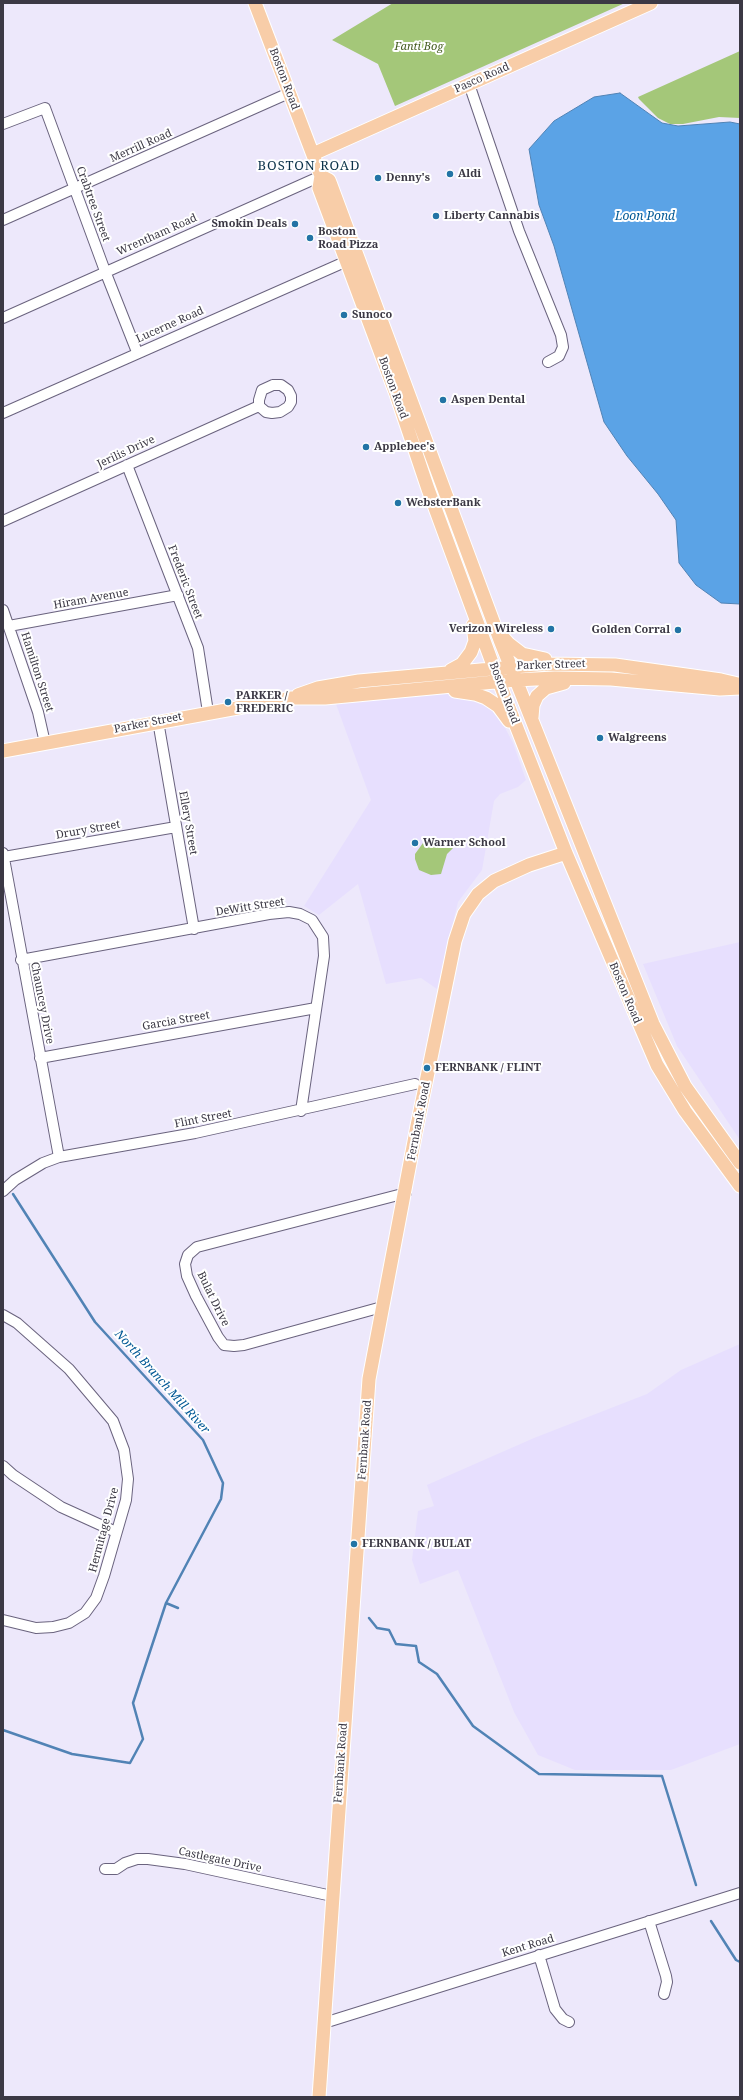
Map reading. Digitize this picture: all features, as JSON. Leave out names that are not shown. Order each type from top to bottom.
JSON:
[{"type":"main road","name":"Boston Road","points":[[255,3],[321,176],[319,188],[347,261],[465,590],[523,745],[566,853],[657,1065],[685,1111],[740,1186]]},
{"type":"main road","name":"Pasco Road","points":[[312,154],[651,3]]},
{"type":"main road","name":"Boston Road","points":[[321,176],[329,180],[331,185],[493,621],[634,980],[659,1038],[685,1086],[740,1163]]},
{"type":"main road","points":[[437,673],[458,667],[466,660],[474,648],[474,628],[465,590]]},
{"type":"main road","points":[[493,621],[504,638],[522,654],[539,658],[589,664]]},
{"type":"main road","name":"Parker Street","points":[[292,698],[318,688],[346,683],[511,666],[589,664],[632,667],[721,680],[740,685]]},
{"type":"main road","points":[[534,724],[532,710],[537,696],[546,688],[583,678]]},
{"type":"main road","name":"Parker Street","points":[[3,751],[158,721],[292,698],[325,698],[499,681],[583,678],[720,689],[740,688]]},
{"type":"main road","points":[[432,688],[475,694],[486,698],[498,706],[523,745]]},
{"type":"main road","name":"Fernbank Road","points":[[319,2097],[369,1379],[382,1307],[406,1193],[417,1126],[453,948],[464,914],[478,894],[494,881],[529,865],[566,853]]},
{"type":"street","points":[[468,84],[519,231],[561,335],[563,347],[559,356],[548,362]]},
{"type":"street","name":"Merrill Road","points":[[3,220],[76,189],[289,93]]},
{"type":"street","name":"Crabtree Street","points":[[3,124],[45,108],[105,271],[137,352]]},
{"type":"street","name":"Wrentham Road","points":[[3,318],[105,271],[321,176]]},
{"type":"street","name":"Lucerne Road","points":[[3,413],[137,352],[347,261]]},
{"type":"street","name":"Jerilis Drive","points":[[3,521],[259,406]]},
{"type":"street","name":"Frederic Street","points":[[127,465],[198,648],[208,712]]},
{"type":"street","name":"Hiram Avenue","points":[[10,626],[178,596]]},
{"type":"street","name":"Hamilton Street","points":[[3,610],[10,626],[38,712],[45,743]]},
{"type":"street","name":"Ellery Street","points":[[158,721],[194,929]]},
{"type":"street","name":"Drury Street","points":[[3,855],[176,826]]},
{"type":"street","name":"Chauncey Drive","points":[[3,855],[59,1157]]},
{"type":"street","name":"DeWitt Street","points":[[22,960],[289,912],[300,914],[312,920],[318,928],[324,945],[324,956],[301,1111]]},
{"type":"street","name":"Garcia Street","points":[[40,1058],[316,1008]]},
{"type":"street","name":"Flint Street","points":[[3,1191],[15,1180],[43,1163],[59,1157],[195,1133],[301,1111],[415,1084]]},
{"type":"street","name":"Bulat Drive","points":[[382,1307],[244,1345],[224,1345],[218,1337],[196,1296],[187,1276],[185,1264],[188,1254],[198,1247],[406,1193]]},
{"type":"street","name":"Hermitage Drive","points":[[3,1316],[17,1323],[69,1370],[113,1421],[124,1450],[128,1479],[126,1500],[104,1576],[96,1598],[85,1613],[69,1623],[53,1627],[36,1628],[3,1620]]},
{"type":"street","points":[[3,1466],[61,1507],[116,1532]]},
{"type":"street","name":"Castlegate Drive","points":[[105,1870],[116,1869],[125,1863],[137,1859],[148,1858],[185,1864],[332,1896]]},
{"type":"street","name":"Kent Road","points":[[324,2023],[740,1892]]},
{"type":"street","points":[[648,1921],[666,1976],[666,1988],[664,1994]]},
{"type":"street","points":[[539,1955],[555,2009],[563,2019],[569,2022]]},
{"type":"shaded area","name":"Warner School","points":[[434,691],[471,699],[490,708],[503,724],[513,743],[526,780],[518,787],[500,794],[494,801],[482,870],[458,902],[437,989],[421,978],[386,984],[358,884],[319,915],[304,906],[371,800],[336,704]]},
{"type":"shaded area","points":[[740,942],[740,1140],[677,1046],[643,964]]},
{"type":"shaded area","points":[[740,1344],[740,1744],[671,1770],[575,1770],[538,1755],[514,1712],[458,1570],[420,1584],[412,1560],[418,1511],[434,1506],[427,1485],[534,1438],[647,1394],[681,1370]]},
{"type":"green space","name":"Fanti Bog","points":[[393,3],[625,3],[395,106],[378,64],[332,40]]},
{"type":"green space","points":[[740,51],[740,118],[719,117],[683,124],[670,124],[658,118],[638,97]]},
{"type":"green space","points":[[423,843],[445,848],[452,843],[454,847],[447,854],[441,874],[431,875],[419,870],[415,859],[415,854]]},
{"type":"water","name":"Loon Pond","points":[[620,93],[662,123],[678,126],[730,122],[740,124],[740,604],[721,603],[696,585],[679,563],[676,520],[658,494],[627,456],[604,422],[554,246],[539,205],[529,149],[554,121],[594,97]]},
{"type":"waterway","name":"North Branch Mill River","points":[[3,1730],[72,1754],[130,1763],[143,1739],[133,1703],[166,1603],[221,1499],[223,1483],[203,1440],[95,1322],[13,1194]]},
{"type":"waterway","points":[[166,1603],[178,1608]]},
{"type":"waterway","points":[[369,1618],[377,1628],[389,1630],[396,1644],[416,1646],[419,1662],[437,1674],[473,1726],[539,1774],[662,1776],[696,1885]]},
{"type":"waterway","points":[[711,1921],[736,1960],[740,1962]]},
{"type":"place","name":"Aldi","points":[[450,174]]},
{"type":"place","name":"Denny's","points":[[378,178]]},
{"type":"place","name":"Liberty Cannabis","points":[[436,216]]},
{"type":"place","name":"Smokin Deals","points":[[295,224]]},
{"type":"place","name":"Boston Road Pizza","points":[[310,238]]},
{"type":"place","name":"Sunoco","points":[[344,315]]},
{"type":"place","name":"Aspen Dental","points":[[443,400]]},
{"type":"place","name":"Applebee's","points":[[366,447]]},
{"type":"place","name":"WebsterBank","points":[[398,503]]},
{"type":"place","name":"Verizon Wireless","points":[[551,629]]},
{"type":"place","name":"Golden Corral","points":[[678,630]]},
{"type":"place","name":"PARKER / FREDERIC","points":[[228,702]]},
{"type":"place","name":"Walgreens","points":[[600,738]]},
{"type":"place","name":"Warner School","points":[[415,843]]},
{"type":"place","name":"FERNBANK / FLINT","points":[[427,1068]]},
{"type":"place","name":"FERNBANK / BULAT","points":[[354,1544]]},
{"type":"district","name":"BOSTON ROAD","points":[[309,166]]}]
